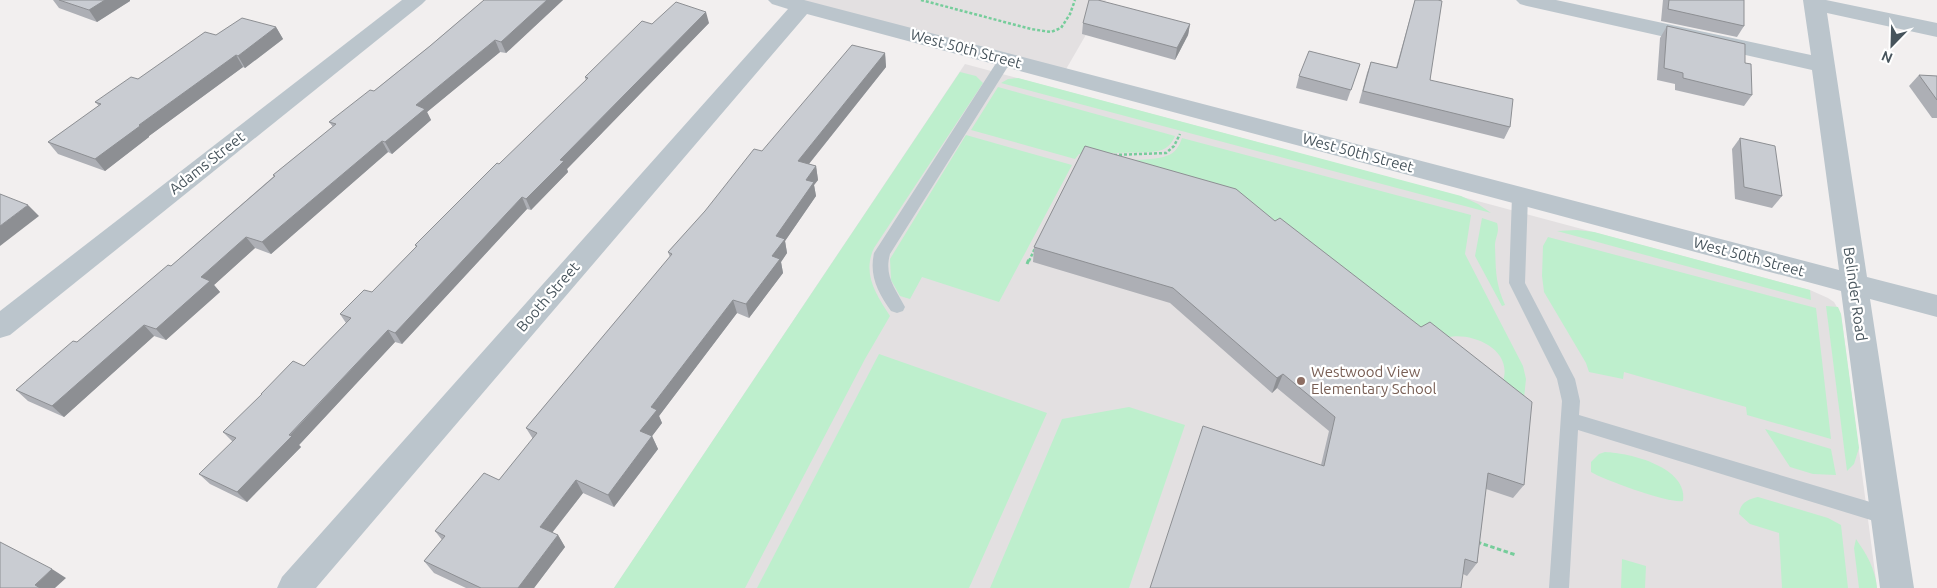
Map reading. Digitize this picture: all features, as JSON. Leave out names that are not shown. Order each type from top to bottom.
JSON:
[{"type":"street","name":"Adams Street","points":[[0,327],[415,0]]},
{"type":"street","points":[[1527,0],[1823,65]]},
{"type":"street","points":[[1815,2],[1937,30]]},
{"type":"street","name":"Belinder Road","points":[[1815,2],[1897,588]]},
{"type":"street","name":"West 50th Street","points":[[790,3],[1937,306]]},
{"type":"street","name":"Booth Street","points":[[294,588],[790,3]]},
{"type":"lane","points":[[897,307],[886,292],[881,281],[880,260],[882,253],[1005,60]]},
{"type":"lane","points":[[1520,196],[1517,283],[1566,379],[1572,401],[1558,588]]},
{"type":"lane","points":[[1570,420],[1887,516]]},
{"type":"path","points":[[920,0],[1031,29],[1051,32],[1061,28],[1070,14],[1074,0]]},
{"type":"path","points":[[1110,155],[1166,153],[1174,146],[1180,134]]},
{"type":"path","points":[[1027,264],[1040,238]]},
{"type":"path","points":[[1472,540],[1516,556]]},
{"type":"shaded area","points":[[795,0],[1106,0],[1065,71]]},
{"type":"shaded area","name":"Westwood View Elementary School","points":[[965,64],[1810,290],[1828,298],[1834,302],[1841,314],[1877,588],[614,588]]},
{"type":"green space","points":[[960,72],[976,76],[983,83],[874,248],[871,257],[869,266],[872,284],[890,316],[865,359],[745,588],[614,588]]},
{"type":"green space","points":[[1018,78],[1461,196],[1491,213],[1001,83],[1008,79]]},
{"type":"green space","points":[[998,87],[1175,136],[1166,148],[1159,151],[1079,154],[1075,159],[971,130]]},
{"type":"green space","points":[[966,135],[1072,165],[999,302],[922,277],[910,299],[900,296],[891,280],[890,259]]},
{"type":"green space","points":[[1182,138],[1471,215],[1465,254],[1523,366],[1526,379],[1524,398],[1503,381],[1505,369],[1501,359],[1495,350],[1485,344],[1475,339],[1463,337],[1441,339],[1085,159],[1142,160],[1164,157],[1175,151]]},
{"type":"green space","points":[[1482,218],[1497,223],[1498,230],[1495,246],[1496,270],[1499,290],[1505,305],[1502,306],[1475,256]]},
{"type":"green space","points":[[1577,230],[1594,232],[1810,290],[1811,300],[1557,231]]},
{"type":"green space","points":[[1548,237],[1816,308],[1831,439],[1747,415],[1746,407],[1624,372],[1623,379],[1589,372],[1586,363],[1544,292],[1542,276],[1543,246]]},
{"type":"green space","points":[[1826,306],[1838,307],[1841,314],[1859,448],[1854,464],[1847,471]]},
{"type":"green space","points":[[879,354],[1047,413],[969,588],[757,588]]},
{"type":"green space","points":[[1129,407],[1185,425],[1129,588],[990,588],[1062,419]]},
{"type":"green space","points":[[1765,429],[1831,449],[1836,475],[1813,474],[1790,467]]},
{"type":"green space","points":[[1605,452],[1642,459],[1667,471],[1676,479],[1682,489],[1683,501],[1652,495],[1591,472],[1591,462],[1599,454]]},
{"type":"green space","points":[[1758,497],[1828,518],[1841,525],[1848,588],[1782,588],[1779,533],[1750,524],[1739,514],[1745,502]]},
{"type":"green space","points":[[1856,539],[1870,562],[1877,588],[1859,588],[1854,548]]},
{"type":"green space","points":[[1622,559],[1646,566],[1645,588],[1621,588]]},
{"type":"building","points":[[59,0],[105,0],[89,10]]},
{"type":"building","points":[[484,0],[547,0],[501,42],[495,40],[416,105],[425,109],[385,142],[382,141],[262,242],[246,237],[201,277],[210,281],[156,329],[144,325],[52,406],[16,390],[73,341],[77,342],[168,265],[171,266],[275,176],[273,175],[336,124],[329,122],[370,90],[374,91]]},
{"type":"building","points":[[1089,0],[1098,0],[1190,24],[1177,48],[1083,23]]},
{"type":"building","points":[[1415,0],[1442,1],[1430,80],[1513,99],[1510,127],[1363,91],[1371,62],[1397,68]]},
{"type":"building","points":[[1669,0],[1744,0],[1744,26],[1668,9]]},
{"type":"building","points":[[676,2],[706,12],[560,160],[564,161],[526,199],[522,197],[395,333],[388,330],[289,435],[292,436],[237,492],[199,474],[236,438],[223,432],[293,361],[304,366],[351,318],[340,314],[364,290],[372,292],[417,246],[415,245],[497,163],[499,164],[588,78],[585,77],[642,21],[652,24]]},
{"type":"building","points":[[242,18],[276,27],[139,125],[95,159],[48,142],[101,104],[95,102],[131,77],[138,79],[205,32],[216,35]]},
{"type":"building","points":[[1667,26],[1745,44],[1745,63],[1751,64],[1752,95],[1683,78],[1683,73],[1664,68]]},
{"type":"building","points":[[852,45],[885,53],[798,161],[816,166],[806,180],[814,182],[776,236],[785,239],[772,256],[780,259],[746,304],[733,300],[651,407],[657,410],[640,431],[652,436],[608,495],[576,480],[540,527],[558,535],[518,588],[481,588],[424,561],[445,536],[435,531],[484,473],[499,480],[537,433],[526,428],[672,254],[668,252],[705,211],[754,149],[762,151]]},
{"type":"building","points":[[1309,51],[1360,64],[1351,90],[1299,76]]},
{"type":"building","points":[[1919,75],[1937,76],[1937,100]]},
{"type":"building","points":[[1740,138],[1775,146],[1782,196],[1744,187]]},
{"type":"building","points":[[1085,146],[1236,189],[1275,221],[1280,218],[1421,327],[1430,322],[1532,402],[1524,485],[1488,473],[1477,563],[1465,559],[1461,588],[1150,588],[1203,426],[1324,466],[1335,417],[1283,374],[1277,378],[1173,288],[1034,247]]},
{"type":"building","points":[[0,194],[28,205],[0,226]]},
{"type":"building","points":[[0,542],[52,569],[35,585],[40,588],[0,588]]},
{"type":"place","name":"Westwood View Elementary School","points":[[1301,381]]}]
